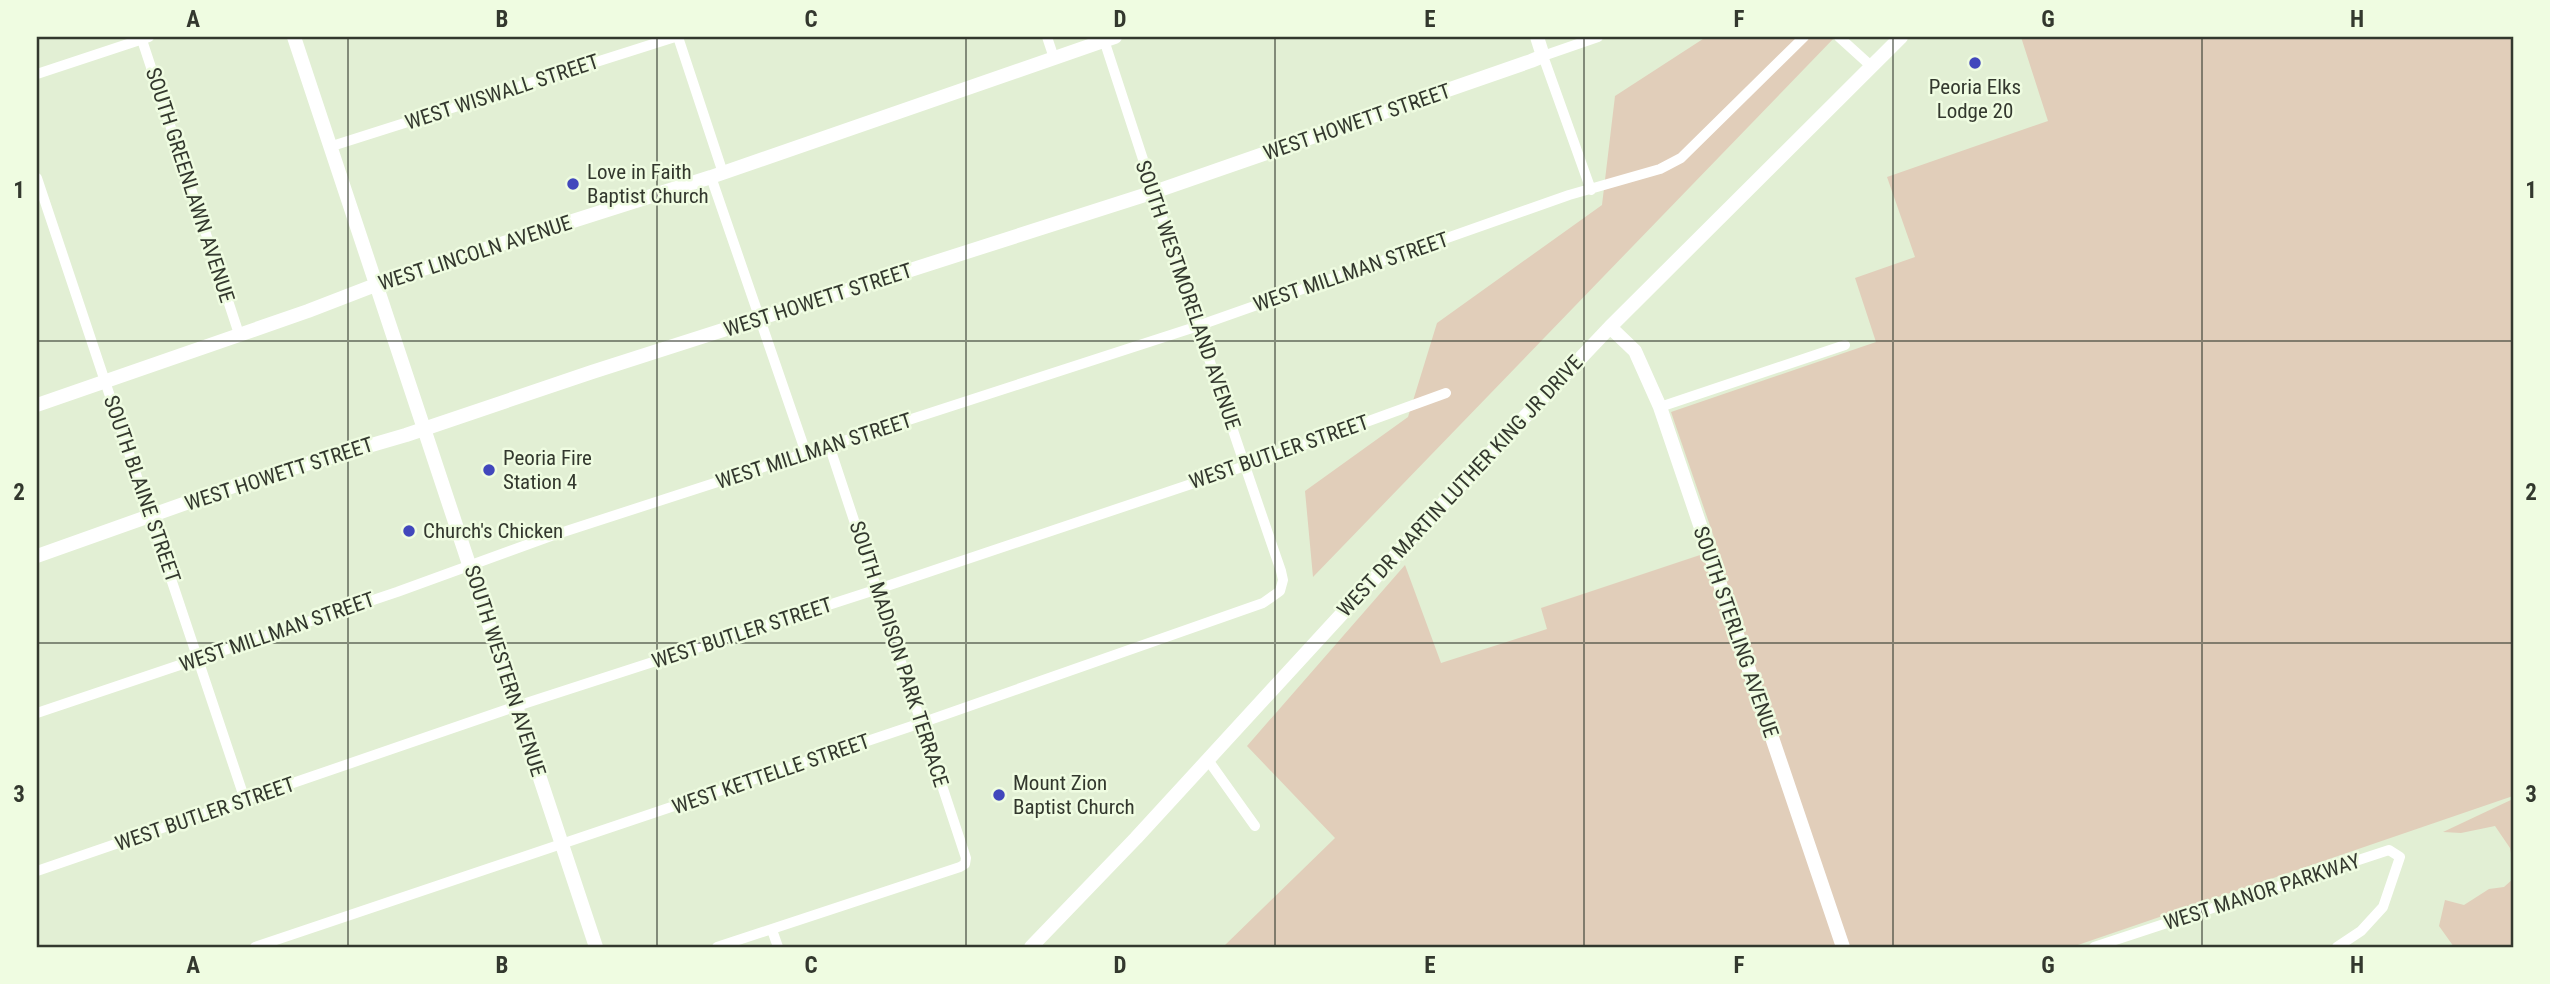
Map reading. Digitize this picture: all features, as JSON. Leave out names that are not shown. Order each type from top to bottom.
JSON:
[{"type":"main road","name":"SOUTH WESTERN AVENUE","points":[[294,37],[596,947]]},
{"type":"main road","points":[[1537,37],[1543,56]]},
{"type":"main road","name":"WEST DR MARTIN LUTHER KING JR DRIVE","points":[[1031,947],[1610,327],[1901,37]]},
{"type":"main road","name":"WEST LINCOLN AVENUE","points":[[37,405],[375,284],[717,175],[1109,39]]},
{"type":"main road","name":"WEST HOWETT STREET","points":[[37,556],[248,481],[425,428],[1153,192],[1543,56]]},
{"type":"main road","name":"SOUTH STERLING AVENUE","points":[[1610,327],[1635,351],[1660,407],[1843,947]]},
{"type":"street","name":"WEST WISWALL STREET","points":[[329,147],[676,37]]},
{"type":"street","points":[[676,37],[760,319],[806,453]]},
{"type":"street","points":[[1046,37],[1054,58]]},
{"type":"street","name":"WEST HOWETT STREET","points":[[1543,56],[1598,37]]},
{"type":"street","name":"WEST MILLMAN STREET","points":[[37,713],[397,592],[469,564],[1199,325],[1569,195],[1660,169],[1681,158],[1804,37]]},
{"type":"street","points":[[1839,37],[1871,66]]},
{"type":"street","points":[[37,74],[144,38]]},
{"type":"street","name":"SOUTH GREENLAWN AVENUE","points":[[144,38],[239,334]]},
{"type":"street","name":"SOUTH WESTMORELAND AVENUE","points":[[1109,39],[1153,192],[1281,571],[1281,590]]},
{"type":"street","points":[[1543,56],[1591,190]]},
{"type":"street","name":"SOUTH BLAINE STREET","points":[[37,178],[245,800]]},
{"type":"street","points":[[1660,407],[1845,345]]},
{"type":"street","name":"WEST BUTLER STREET","points":[[37,871],[517,706],[1245,466],[1447,393]]},
{"type":"street","name":"SOUTH MADISON PARK TERRACE","points":[[772,930],[960,867],[965,864],[966,858],[829,446]]},
{"type":"street","name":"WEST KETTELLE STREET","points":[[255,947],[279,943],[921,723],[1263,603],[1281,590]]},
{"type":"street","points":[[1208,760],[1255,826]]},
{"type":"street","name":"WEST MANOR PARKWAY","points":[[2094,947],[2389,850],[2400,857],[2383,907],[2361,931],[2337,947]]},
{"type":"street","points":[[717,947],[772,930],[778,947]]},
{"type":"shaded area","points":[[1706,37],[1835,37],[1313,577],[1305,491],[1408,417],[1437,323],[1602,205],[1615,96]]},
{"type":"shaded area","points":[[2021,37],[2513,37],[2513,796],[2072,947],[1223,947],[1335,838],[1247,746],[1405,565],[1441,663],[1547,629],[1541,608],[1718,549],[1671,412],[1876,342],[1855,278],[1915,257],[1887,177],[2048,121]]},
{"type":"shaded area","points":[[2513,799],[2513,864],[2510,848],[2495,826],[2461,833],[2443,832]]},
{"type":"shaded area","points":[[2513,879],[2513,947],[2454,947],[2439,926],[2445,900],[2464,905],[2489,889],[2504,887]]},
{"type":"place","name":"Peoria Elks Lodge 20","points":[[1975,63]]},
{"type":"place","name":"Love in Faith Baptist Church","points":[[573,184]]},
{"type":"place","name":"Peoria Fire Station 4","points":[[489,470]]},
{"type":"place","name":"Church's Chicken","points":[[409,531]]},
{"type":"place","name":"Mount Zion Baptist Church","points":[[999,795]]}]
